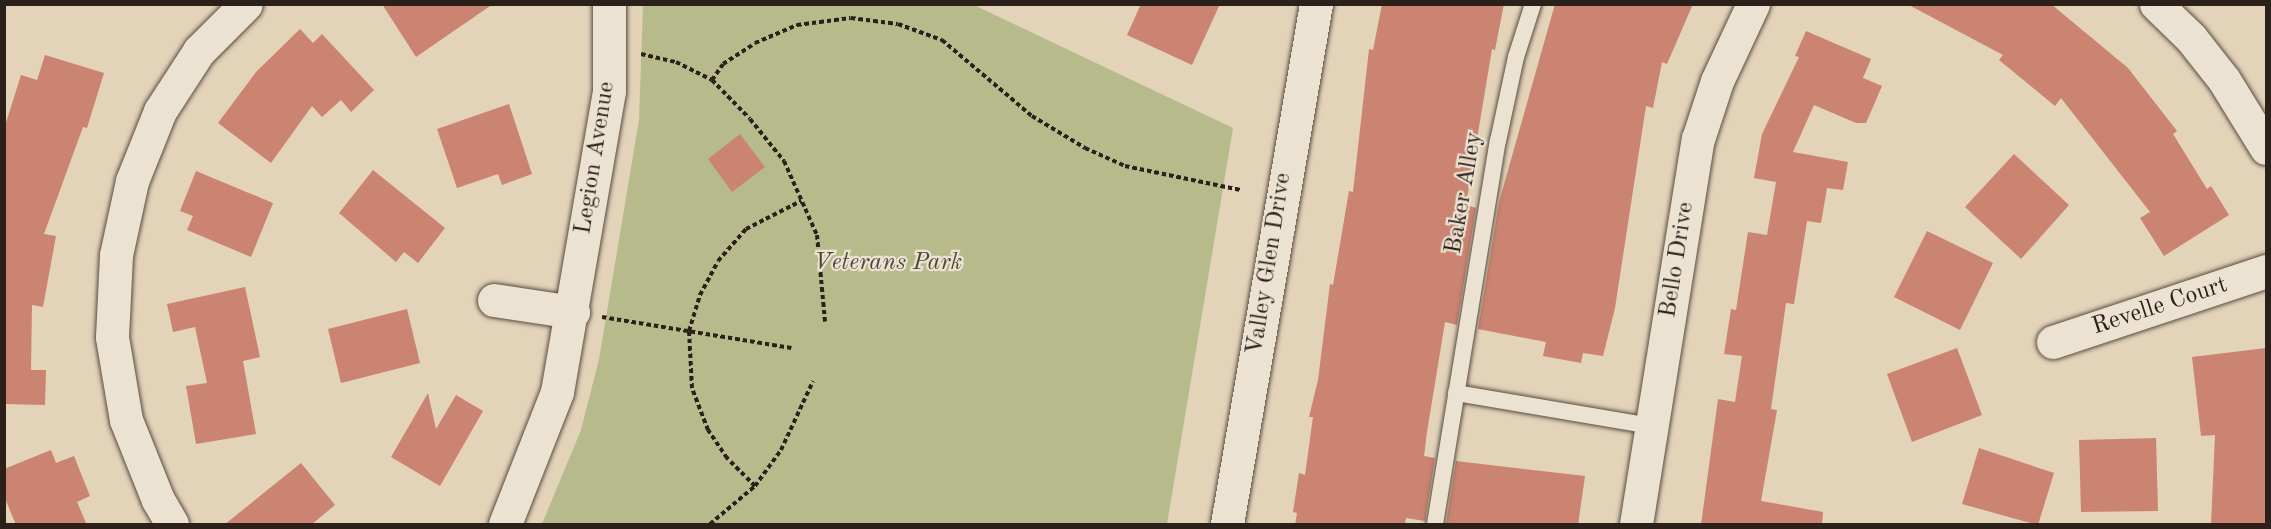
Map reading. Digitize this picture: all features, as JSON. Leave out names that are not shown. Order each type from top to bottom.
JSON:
[{"type":"street","points":[[172,525],[158,500],[126,420],[112,337],[116,255],[132,181],[160,111],[199,51],[246,4]]},
{"type":"street","name":"Legion Avenue","points":[[505,525],[557,392],[573,312],[609,91],[611,52],[609,4]]},
{"type":"street","name":"Valley Glen Drive","points":[[1227,525],[1316,4]]},
{"type":"street","name":"Bello Drive","points":[[1636,525],[1698,140],[1717,81],[1753,4]]},
{"type":"street","points":[[2156,4],[2191,38],[2224,80],[2266,148]]},
{"type":"street","name":"Revelle Court","points":[[2053,342],[2266,271]]},
{"type":"street","points":[[494,300],[573,312]]},
{"type":"lane","name":"Baker Alley","points":[[1435,525],[1498,141],[1515,57],[1533,4]]},
{"type":"lane","points":[[1456,393],[1651,426]]},
{"type":"path","points":[[712,80],[723,64],[755,43],[797,25],[851,18],[898,24],[942,40],[1032,116],[1085,148],[1125,166],[1241,190]]},
{"type":"path","points":[[611,52],[650,55],[676,62],[712,80],[750,118],[784,161],[816,235],[825,322]]},
{"type":"path","points":[[755,486],[727,458],[708,430],[692,388],[689,331],[700,295],[718,261],[746,229],[801,201]]},
{"type":"path","points":[[573,312],[791,348]]},
{"type":"path","points":[[710,525],[755,486],[781,450],[813,381]]},
{"type":"green space","name":"Veterans Park","points":[[643,5],[974,5],[1233,128],[1167,524],[542,524],[581,430],[599,359],[639,120]]},
{"type":"building","points":[[382,4],[493,4],[416,57]]},
{"type":"building","points":[[1141,4],[1220,4],[1192,65],[1127,35]]},
{"type":"building","points":[[1382,4],[1504,4],[1495,50],[1492,49],[1466,205],[1476,208],[1457,325],[1445,322],[1427,432],[1424,456],[1435,458],[1425,521],[1406,518],[1405,525],[1295,525],[1297,513],[1293,512],[1299,473],[1305,475],[1313,417],[1309,417],[1318,380],[1330,284],[1333,285],[1349,191],[1353,192],[1369,49],[1373,50]]},
{"type":"building","points":[[1555,4],[1693,4],[1667,64],[1662,62],[1653,108],[1646,106],[1615,308],[1603,356],[1583,353],[1581,363],[1543,356],[1546,342],[1478,329],[1499,202]]},
{"type":"building","points":[[1907,4],[2051,4],[2128,68],[2177,131],[2173,134],[2207,189],[2211,186],[2229,215],[2164,256],[2140,218],[2150,212],[2061,98],[2055,106],[1999,60],[2003,55]]},
{"type":"building","points":[[300,29],[313,43],[322,34],[374,90],[351,112],[341,100],[322,117],[312,106],[271,163],[218,123],[256,72]]},
{"type":"building","points":[[1806,31],[1871,59],[1863,78],[1882,86],[1866,123],[1856,123],[1814,105],[1793,152],[1848,162],[1843,190],[1827,188],[1821,223],[1807,221],[1794,304],[1786,303],[1771,409],[1777,410],[1761,501],[1823,512],[1822,525],[1701,525],[1718,399],[1735,402],[1742,356],[1724,354],[1731,309],[1736,310],[1748,232],[1767,235],[1776,182],[1754,178],[1762,134],[1799,57],[1795,56]]},
{"type":"building","points":[[45,55],[104,73],[87,128],[83,127],[44,234],[56,236],[43,307],[32,305],[31,370],[46,370],[45,405],[4,404],[4,129],[21,75],[37,80]]},
{"type":"building","points":[[509,104],[532,174],[502,185],[498,174],[457,188],[437,129]]},
{"type":"building","points":[[740,134],[765,167],[732,192],[708,159]]},
{"type":"building","points":[[2014,154],[2069,205],[2021,259],[1965,207]]},
{"type":"building","points":[[373,170],[445,228],[418,263],[404,252],[396,262],[339,213]]},
{"type":"building","points":[[196,171],[273,203],[251,257],[187,230],[193,216],[180,211]]},
{"type":"building","points":[[1927,231],[1993,263],[1960,330],[1894,297]]},
{"type":"building","points":[[245,287],[260,357],[243,361],[256,434],[196,444],[186,386],[207,383],[195,327],[173,332],[167,304]]},
{"type":"building","points":[[407,309],[420,363],[341,383],[328,329]]},
{"type":"building","points":[[1957,348],[1982,415],[1912,442],[1887,374]]},
{"type":"building","points":[[2266,348],[2266,525],[2211,525],[2215,435],[2201,436],[2192,357]]},
{"type":"building","points":[[428,393],[436,429],[456,395],[483,411],[440,486],[391,457]]},
{"type":"building","points":[[2156,438],[2158,511],[2081,512],[2079,440]]},
{"type":"building","points":[[1979,448],[2054,473],[2038,525],[1962,504]]},
{"type":"building","points":[[51,450],[56,463],[74,456],[90,496],[77,502],[87,525],[16,525],[4,496],[4,469]]},
{"type":"building","points":[[1456,461],[1585,476],[1578,525],[1446,524]]},
{"type":"building","points":[[301,463],[335,505],[311,525],[224,525]]}]
